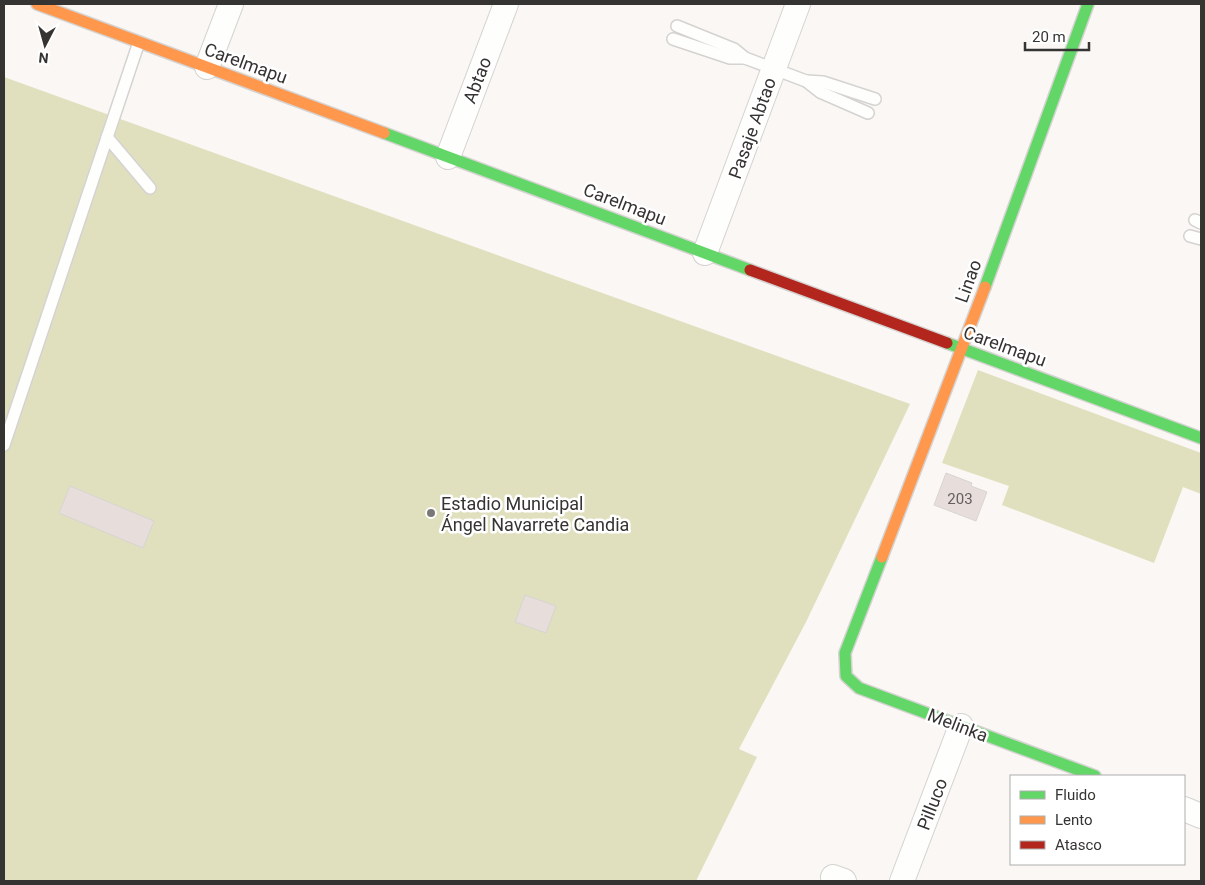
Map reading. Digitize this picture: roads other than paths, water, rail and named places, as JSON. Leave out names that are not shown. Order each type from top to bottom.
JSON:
[{"type":"street","name":"Carelmapu","points":[[37,4],[1201,438]]},
{"type":"street","points":[[208,67],[231,4]]},
{"type":"street","name":"Abtao","points":[[448,157],[506,4]]},
{"type":"street","name":"Pasaje Abtao","points":[[705,253],[798,4]]},
{"type":"street","name":"Linao","points":[[845,653],[962,349],[1088,4]]},
{"type":"street","name":"Melinka","points":[[845,653],[846,676],[859,688],[1092,775]]},
{"type":"street","name":"Pilluco","points":[[902,881],[961,726]]},
{"type":"street","points":[[1185,809],[1201,816]]},
{"type":"lane","points":[[677,26],[734,49],[745,58],[774,70],[806,81],[823,82],[875,99]]},
{"type":"lane","points":[[673,39],[730,58],[745,58]]},
{"type":"lane","points":[[4,445],[139,42]]},
{"type":"lane","points":[[806,81],[820,92],[868,113]]},
{"type":"lane","points":[[107,137],[150,188]]},
{"type":"place","name":"Estadio Municipal Ángel Navarrete Candia","points":[[431,513]]}]
